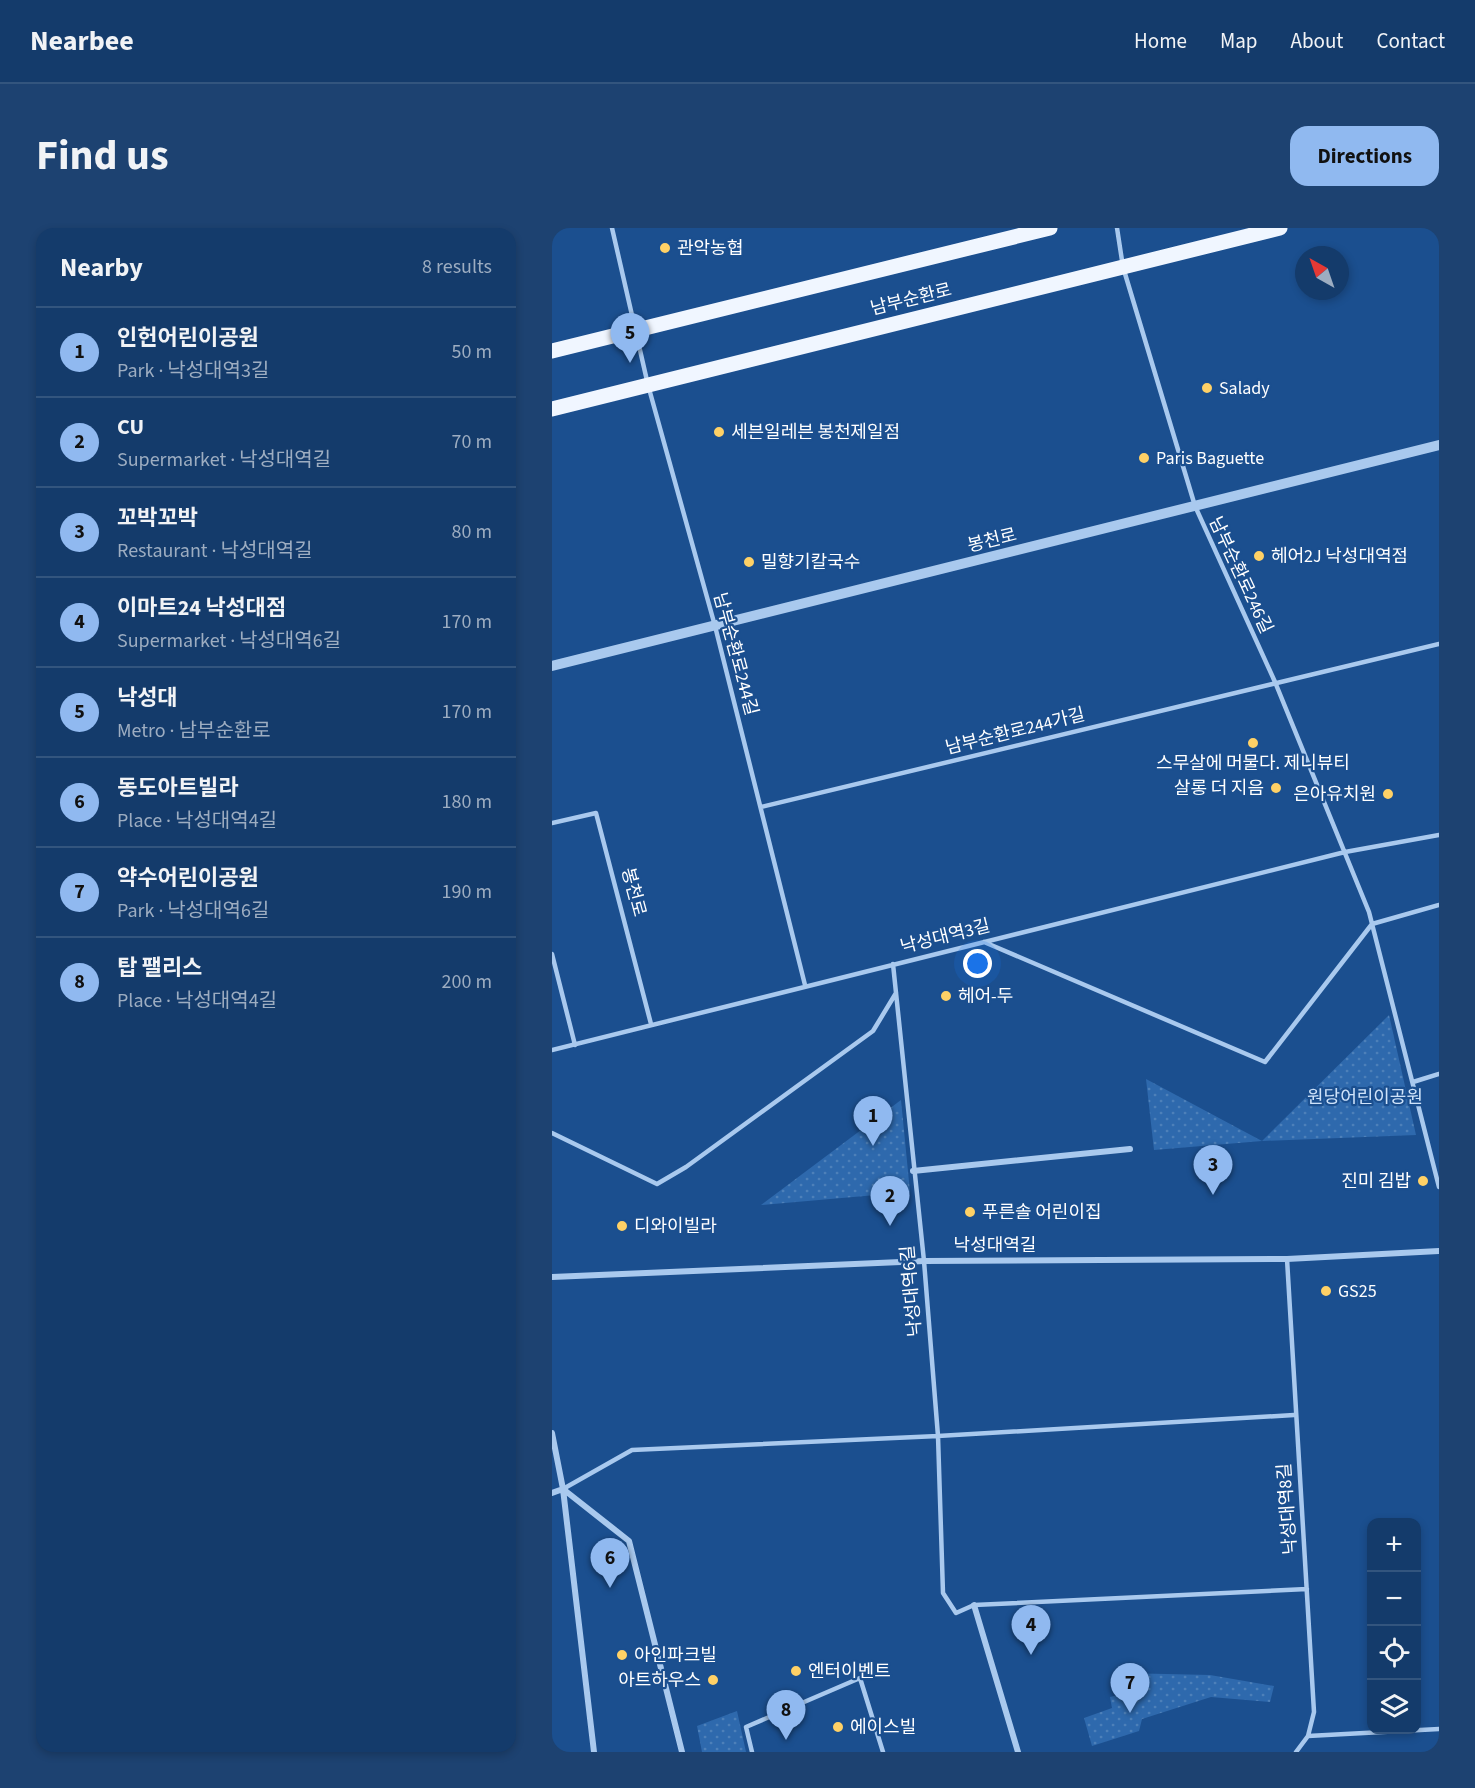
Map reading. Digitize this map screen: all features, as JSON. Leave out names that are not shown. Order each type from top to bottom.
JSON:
[{"type":"main road","name":"남부순환로","points":[[552,351],[1050,228]]},
{"type":"main road","name":"남부순환로","points":[[552,408],[1280,228]]},
{"type":"street","name":"봉천로","points":[[552,666],[1439,445]]},
{"type":"street","points":[[913,1170],[1130,1149]]},
{"type":"street","name":"낙성대역길","points":[[552,1277],[924,1261],[1287,1259],[1439,1251]]},
{"type":"street","points":[[552,1433],[563,1490],[594,1752]]},
{"type":"street","points":[[552,1493],[563,1490]]},
{"type":"street","points":[[563,1490],[629,1541],[682,1752]]},
{"type":"street","points":[[974,1605],[1018,1752]]},
{"type":"lane","points":[[612,228],[636,330]]},
{"type":"lane","name":"남부순환로246길","points":[[1117,228],[1123,267],[1195,506],[1275,682],[1372,924],[1439,1187]]},
{"type":"lane","name":"남부순환로244길","points":[[636,330],[648,385],[715,626],[805,985]]},
{"type":"lane","name":"남부순환로244가길","points":[[761,807],[1439,644]]},
{"type":"lane","name":"봉천로","points":[[552,823],[596,813],[651,1024]]},
{"type":"lane","name":"낙성대역3길","points":[[552,1050],[1345,852],[1439,835]]},
{"type":"lane","points":[[984,942],[1265,1062],[1372,924],[1439,905]]},
{"type":"lane","points":[[552,954],[575,1045]]},
{"type":"lane","name":"낙성대역6길","points":[[893,964],[924,1261],[938,1436],[943,1593],[956,1613],[974,1605],[1307,1589]]},
{"type":"lane","points":[[552,1133],[657,1184],[686,1167],[873,1031],[897,992]]},
{"type":"lane","points":[[1413,1082],[1439,1074]]},
{"type":"lane","name":"낙성대역8길","points":[[1287,1259],[1294,1415],[1314,1712],[1308,1736],[1296,1752]]},
{"type":"lane","points":[[563,1490],[632,1450],[938,1436],[1294,1415]]},
{"type":"lane","points":[[752,1752],[746,1727],[860,1678],[883,1752]]},
{"type":"lane","points":[[1308,1736],[1439,1729]]},
{"type":"green space","name":"원당어린이공원","points":[[1389,1015],[1416,1135],[1262,1141]]},
{"type":"green space","points":[[1146,1079],[1262,1141],[1154,1150]]},
{"type":"green space","points":[[901,1100],[910,1192],[761,1205]]},
{"type":"green space","points":[[1121,1673],[1210,1675],[1274,1686],[1270,1702],[1211,1697],[1142,1719],[1139,1731],[1092,1746],[1084,1718],[1112,1708],[1110,1697],[1126,1693]]},
{"type":"green space","points":[[737,1711],[746,1752],[702,1752],[697,1726]]},
{"type":"place","name":"관악농협","points":[[665,248]]},
{"type":"place","name":"낙성대","points":[[630,363]]},
{"type":"place","name":"Salady","points":[[1207,388]]},
{"type":"place","name":"세븐일레븐 봉천제일점","points":[[719,432]]},
{"type":"place","name":"Paris Baguette","points":[[1144,458]]},
{"type":"place","name":"헤어2J 낙성대역점","points":[[1259,556]]},
{"type":"place","name":"밀향기칼국수","points":[[749,562]]},
{"type":"place","name":"스무살에 머물다. 제니뷰티","points":[[1253,743]]},
{"type":"place","name":"살롱 더 지음","points":[[1276,788]]},
{"type":"place","name":"은아유치원","points":[[1388,794]]},
{"type":"place","name":"헤어-두","points":[[946,996]]},
{"type":"place","name":"인헌어린이공원","points":[[873,1146]]},
{"type":"place","name":"진미 김밥","points":[[1423,1181]]},
{"type":"place","name":"꼬박꼬박","points":[[1213,1195]]},
{"type":"place","name":"푸른솔 어린이집","points":[[970,1212]]},
{"type":"place","name":"디와이빌라","points":[[622,1226]]},
{"type":"place","name":"CU","points":[[890,1226]]},
{"type":"place","name":"GS25","points":[[1326,1291]]},
{"type":"place","name":"동도아트빌라","points":[[610,1588]]},
{"type":"place","name":"아인파크빌","points":[[622,1655]]},
{"type":"place","name":"이마트24 낙성대점","points":[[1031,1655]]},
{"type":"place","name":"엔터이벤트","points":[[796,1671]]},
{"type":"place","name":"아트하우스","points":[[713,1680]]},
{"type":"place","name":"약수어린이공원","points":[[1130,1713]]},
{"type":"place","name":"에이스빌","points":[[838,1727]]},
{"type":"place","name":"탑 팰리스","points":[[786,1740]]}]
